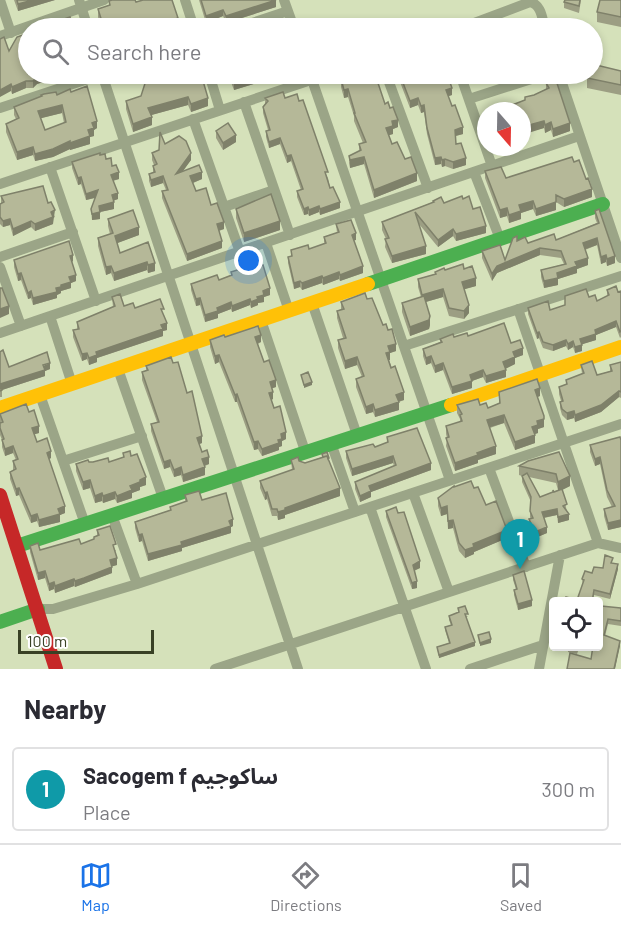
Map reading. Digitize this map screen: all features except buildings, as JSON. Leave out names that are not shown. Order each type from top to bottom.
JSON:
[{"type":"street","points":[[0,0],[6,35]]},
{"type":"street","points":[[47,18],[80,4],[104,0]]},
{"type":"street","points":[[185,0],[191,18]]},
{"type":"street","points":[[284,0],[290,18]]},
{"type":"street","points":[[489,18],[530,3],[539,7],[542,18]]},
{"type":"street","points":[[267,18],[288,11]]},
{"type":"street","points":[[0,108],[72,84]]},
{"type":"street","points":[[105,84],[298,669]]},
{"type":"street","points":[[212,84],[220,110]]},
{"type":"street","points":[[1,180],[50,167],[244,102],[290,84]]},
{"type":"street","points":[[314,84],[450,480]]},
{"type":"street","points":[[390,84],[428,188]]},
{"type":"street","points":[[464,84],[492,166]]},
{"type":"street","points":[[469,99],[516,84]]},
{"type":"street","points":[[562,84],[603,204],[616,231],[621,258]]},
{"type":"street","points":[[244,102],[290,235]]},
{"type":"street","points":[[193,119],[240,252]]},
{"type":"street","points":[[0,333],[579,136]]},
{"type":"street","points":[[50,167],[96,301]]},
{"type":"street","points":[[474,172],[500,240]]},
{"type":"street","points":[[224,207],[274,190]]},
{"type":"street","points":[[0,408],[603,204]]},
{"type":"street","points":[[0,257],[73,232]]},
{"type":"street","points":[[266,243],[289,310]]},
{"type":"street","points":[[0,267],[21,326]]},
{"type":"street","points":[[404,346],[621,276]]},
{"type":"street","points":[[312,303],[357,435]]},
{"type":"street","points":[[518,309],[598,543]]},
{"type":"street","points":[[50,316],[72,384]]},
{"type":"street","points":[[261,320],[305,451]]},
{"type":"street","points":[[17,546],[426,411],[540,376],[621,347]]},
{"type":"street","points":[[118,369],[163,498]]},
{"type":"street","points":[[40,395],[85,524]]},
{"type":"street","points":[[0,622],[38,609],[53,609],[137,584],[621,424]]},
{"type":"street","points":[[63,462],[142,436]]},
{"type":"street","points":[[331,442],[355,512]]},
{"type":"street","points":[[489,468],[526,567]]},
{"type":"street","points":[[413,493],[449,592]]},
{"type":"street","points":[[1,499],[56,669]]},
{"type":"street","points":[[370,507],[426,669]]},
{"type":"street","points":[[112,515],[137,584]]},
{"type":"street","points":[[216,669],[598,543],[621,548]]},
{"type":"street","points":[[539,669],[560,555]]},
{"type":"street","points":[[470,669],[543,645]]},
{"type":"traffic: fast","points":[[368,284],[603,204]]},
{"type":"traffic: fast","points":[[17,546],[451,405]]},
{"type":"traffic: fast","points":[[0,622],[38,609]]},
{"type":"traffic: slow","points":[[0,408],[368,284]]},
{"type":"traffic: slow","points":[[451,405],[621,347]]},
{"type":"traffic: jam","points":[[0,495],[56,669]]},
{"type":"place","name":"Sacogem f ساكوجيم","points":[[520,569]]}]
